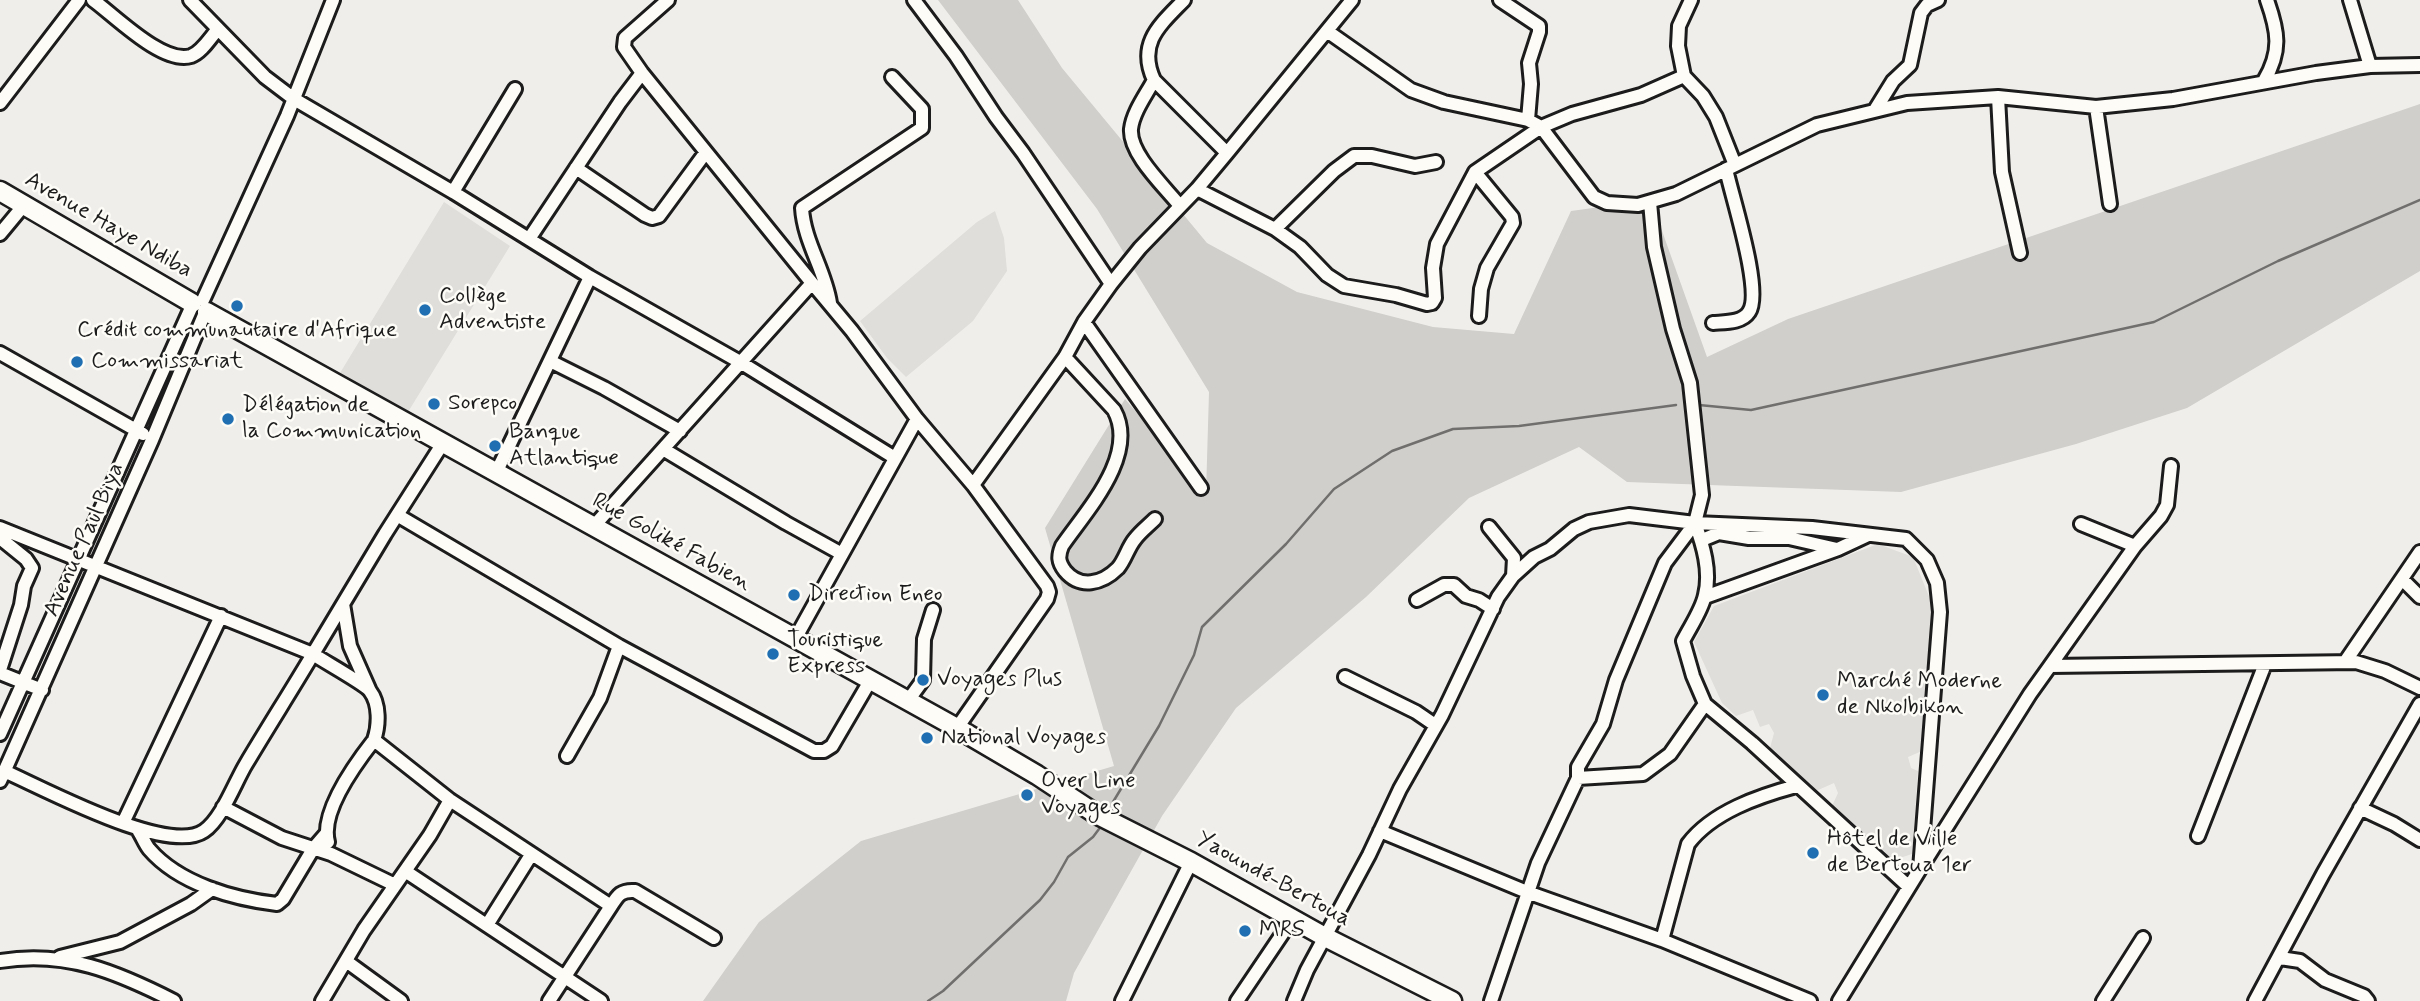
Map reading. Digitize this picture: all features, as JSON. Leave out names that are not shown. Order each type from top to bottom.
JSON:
[{"type":"highway","name":"Avenue Haye Ndiba","points":[[0,191],[200,307]]},
{"type":"highway","name":"Rue Goliké Fabien","points":[[200,307],[957,728],[1073,798]]},
{"type":"highway","name":"Yaoundé-Bertoua","points":[[1073,798],[1096,814],[1293,918],[1421,994],[1452,1001]]},
{"type":"street","points":[[0,103],[79,0]]},
{"type":"street","points":[[93,0],[125,27],[153,45],[181,57],[198,52],[218,29]]},
{"type":"street","points":[[190,0],[264,77],[294,99],[453,192],[590,277],[740,362],[895,458]]},
{"type":"street","points":[[0,734],[136,431],[200,307],[294,99],[332,0]]},
{"type":"street","points":[[668,0],[625,38],[624,47],[642,73],[830,304],[917,419],[973,485],[1047,586],[1047,599],[957,728]]},
{"type":"street","points":[[914,0],[956,56],[1111,284]]},
{"type":"street","points":[[973,485],[1065,356],[1111,284],[1140,248],[1197,189],[1352,0]]},
{"type":"street","points":[[1500,0],[1539,26],[1529,63],[1531,84],[1528,120]]},
{"type":"street","points":[[1691,0],[1679,26],[1678,46],[1684,76],[1703,96],[1716,117],[1731,167],[1753,277],[1754,299],[1749,313],[1739,320],[1713,323]]},
{"type":"street","points":[[1875,110],[1893,81],[1910,65],[1921,13],[1927,5],[1938,0]]},
{"type":"street","points":[[2264,80],[2274,65],[2277,53],[2274,24],[2267,0]]},
{"type":"street","points":[[2350,0],[2370,66]]},
{"type":"street","points":[[1177,2],[1155,33],[1147,50],[1148,67],[1154,80],[1227,153]]},
{"type":"street","points":[[1327,31],[1411,90],[1444,102],[1528,120],[1541,127],[1594,197],[1607,203],[1638,205],[1675,194],[1817,125],[1875,110],[1927,101],[1998,97],[2096,107],[2173,99],[2264,80],[2370,66],[2420,65]]},
{"type":"street","points":[[529,239],[642,73]]},
{"type":"street","points":[[1197,189],[1275,229],[1300,247],[1327,275],[1343,286],[1432,303],[1435,298],[1433,268],[1437,244],[1475,172],[1541,127],[1572,114],[1641,95],[1684,76]]},
{"type":"street","points":[[830,304],[827,283],[803,227],[802,208],[922,128],[922,109],[892,78]]},
{"type":"street","points":[[1154,80],[1135,116],[1131,128],[1132,141],[1139,155],[1180,206]]},
{"type":"street","points":[[453,192],[514,89]]},
{"type":"street","points":[[1998,97],[2003,172],[2020,253]]},
{"type":"street","points":[[2096,107],[2110,204]]},
{"type":"street","points":[[576,168],[652,218],[659,216],[706,152]]},
{"type":"street","points":[[1275,229],[1334,171],[1354,156],[1372,156],[1415,166],[1436,162]]},
{"type":"street","points":[[1475,172],[1512,217],[1513,223],[1487,268],[1479,316]]},
{"type":"street","points":[[1491,1001],[1527,892],[1577,778],[1578,767],[1603,724],[1616,680],[1665,564],[1695,523],[1702,495],[1690,383],[1673,329],[1654,247],[1650,202]]},
{"type":"street","points":[[0,234],[24,205]]},
{"type":"street","points":[[496,473],[590,277]]},
{"type":"street","points":[[593,527],[812,283]]},
{"type":"street","name":"Avenue Paul Biya","points":[[2,776],[152,440],[200,307]]},
{"type":"street","points":[[1084,323],[1201,488]]},
{"type":"street","points":[[0,353],[152,440]]},
{"type":"street","points":[[1065,356],[1114,410],[1119,419],[1119,451],[1109,479],[1062,545],[1058,555],[1060,565],[1073,580],[1083,583],[1102,579],[1119,567],[1133,540],[1155,519]]},
{"type":"street","points":[[550,361],[680,431]]},
{"type":"street","points":[[794,639],[917,419]]},
{"type":"street","points":[[2,776],[138,830],[169,836],[203,832],[223,807],[343,603],[443,443]]},
{"type":"street","points":[[663,449],[842,554]]},
{"type":"street","points":[[1839,1001],[2029,694],[2135,547],[2161,516],[2167,505],[2171,467]]},
{"type":"street","points":[[397,515],[619,646],[814,751],[824,751],[832,746],[870,681]]},
{"type":"street","points":[[1294,1001],[1307,970],[1442,715],[1493,609],[1513,576],[1534,557],[1550,549],[1574,529],[1589,522],[1629,515],[1695,523],[1812,528],[1868,534],[1906,539],[1927,560],[1937,583],[1940,612],[1920,869]]},
{"type":"street","points":[[1695,523],[1702,540],[1707,574],[1705,597],[1683,641],[1705,704],[1752,743],[1909,887]]},
{"type":"street","points":[[2081,524],[2135,547]]},
{"type":"street","points":[[1489,527],[1514,558],[1513,576]]},
{"type":"street","points":[[0,528],[313,654],[370,690]]},
{"type":"street","points":[[1702,540],[1719,533],[1749,538],[1789,538],[1838,549]]},
{"type":"street","points":[[1705,597],[1838,549],[1868,534]]},
{"type":"street","points":[[0,538],[26,559],[32,568],[24,586],[21,605],[0,671],[42,690]]},
{"type":"street","points":[[2345,662],[2420,552]]},
{"type":"street","points":[[2402,579],[2420,597]]},
{"type":"street","points":[[1417,600],[1433,589],[1454,585],[1466,596],[1493,609]]},
{"type":"street","points":[[138,830],[149,849],[178,873],[212,889],[277,904],[283,899],[313,849],[326,834],[340,791],[374,740],[378,721],[370,690],[350,646],[343,603]]},
{"type":"street","points":[[907,702],[923,680],[924,639],[933,610]]},
{"type":"street","points":[[123,824],[221,616]]},
{"type":"street","points":[[567,756],[603,691],[619,646]]},
{"type":"street","points":[[2050,666],[2357,662],[2385,671],[2420,688]]},
{"type":"street","points":[[2198,836],[2265,664]]},
{"type":"street","points":[[1345,677],[1435,724]]},
{"type":"street","points":[[1577,778],[1643,774],[1670,754],[1705,704]]},
{"type":"street","points":[[2255,1001],[2323,874],[2420,704]]},
{"type":"street","points":[[374,740],[450,800],[611,906]]},
{"type":"street","points":[[1662,940],[1688,844],[1696,834],[1759,796],[1796,786]]},
{"type":"street","points":[[322,1001],[364,930],[450,800]]},
{"type":"street","points":[[223,807],[282,838],[331,854],[395,886]]},
{"type":"street","points":[[2360,808],[2420,840]]},
{"type":"street","points":[[1380,831],[1527,892],[1662,940],[1810,1001]]},
{"type":"street","points":[[326,834],[331,854]]},
{"type":"street","points":[[487,925],[531,855]]},
{"type":"street","points":[[1122,1001],[1191,862]]},
{"type":"street","points":[[405,871],[601,1001]]},
{"type":"street","points":[[0,961],[56,958],[120,942],[191,904],[212,889]]},
{"type":"street","points":[[549,1001],[618,895],[625,890],[635,891],[714,938]]},
{"type":"street","points":[[1237,1001],[1293,918]]},
{"type":"street","points":[[2104,1001],[2143,938]]},
{"type":"street","points":[[56,958],[86,964],[134,981],[174,1001]]},
{"type":"street","points":[[2280,958],[2300,961],[2325,980],[2364,996],[2368,1001]]},
{"type":"street","points":[[346,961],[401,1001]]},
{"type":"shaded area","points":[[938,0],[1018,0],[1062,68],[1207,243],[1297,292],[1433,327],[1514,334],[1571,211],[1651,200],[1707,357],[1788,319],[2420,104],[2420,271],[2187,408],[2076,444],[1901,492],[1627,482],[1579,447],[1469,498],[1366,597],[1236,708],[1162,816],[1074,973],[1066,1001],[703,1001],[759,922],[861,841],[1114,766],[1045,528],[1125,399],[1206,493],[1209,392],[1097,209]]},
{"type":"shaded area","name":"Collège Adventiste","points":[[444,202],[510,246],[408,412],[340,373]]},
{"type":"shaded area","points":[[995,211],[1004,238],[1007,271],[973,321],[906,377],[887,358],[860,321],[977,222]]},
{"type":"shaded area","name":"Marché Moderne de Nkolbikon","points":[[1878,544],[1913,557],[1935,611],[1931,667],[1918,671],[1920,681],[1928,687],[1922,751],[1908,757],[1911,768],[1918,771],[1912,854],[1891,861],[1832,806],[1838,793],[1834,783],[1816,791],[1770,748],[1774,733],[1769,724],[1760,727],[1753,710],[1736,716],[1722,703],[1694,642],[1714,606]]},
{"type":"waterway","points":[[1699,405],[1751,410],[2154,322],[2278,261],[2420,200]]},
{"type":"waterway","points":[[1113,802],[1159,726],[1194,655],[1202,627],[1286,544],[1334,489],[1392,451],[1453,429],[1519,426],[1676,405]]},
{"type":"waterway","points":[[928,1001],[943,991],[1040,900],[1068,857],[1099,829]]},
{"type":"place","name":"Crédit communautaire d'Afrique","points":[[237,306]]},
{"type":"place","name":"Collège Adventiste","points":[[425,310]]},
{"type":"place","name":"Commissariat","points":[[77,362]]},
{"type":"place","name":"Sorepco","points":[[434,404]]},
{"type":"place","name":"Délégation de la Communication","points":[[228,419]]},
{"type":"place","name":"Banque Atlantique","points":[[495,446]]},
{"type":"place","name":"Direction Eneo","points":[[794,595]]},
{"type":"place","name":"Touristique Express","points":[[773,654]]},
{"type":"place","name":"Voyages Plus","points":[[923,680]]},
{"type":"place","name":"Marché Moderne de Nkolbikon","points":[[1823,695]]},
{"type":"place","name":"National Voyages","points":[[927,738]]},
{"type":"place","name":"Over Line Voyages","points":[[1027,795]]},
{"type":"place","name":"Hôtel de Ville de Bertoua 1er","points":[[1813,853]]},
{"type":"place","name":"MRS","points":[[1245,931]]}]
